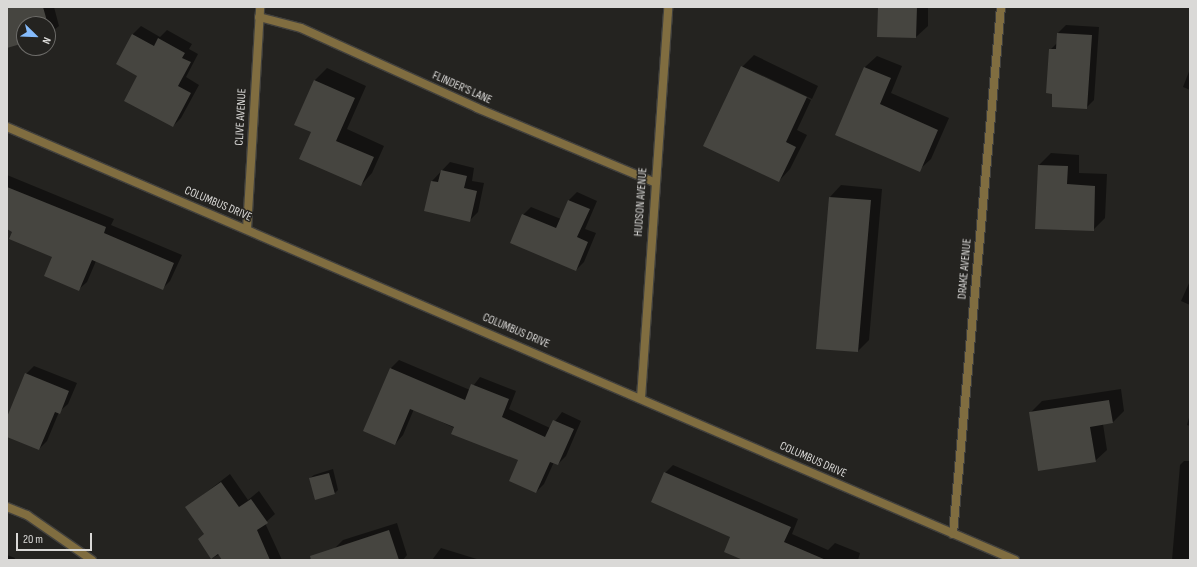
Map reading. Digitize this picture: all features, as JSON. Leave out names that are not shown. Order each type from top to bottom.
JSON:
[{"type":"street","name":"CLIVE AVENUE","points":[[247,229],[260,7]]},
{"type":"street","name":"HUDSON AVENUE","points":[[641,398],[654,182],[668,7]]},
{"type":"street","name":"DRAKE AVENUE","points":[[953,534],[1001,7]]},
{"type":"street","name":"FLINDER'S LANE","points":[[259,17],[301,28],[477,108],[654,182]]},
{"type":"street","name":"COLUMBUS DRIVE","points":[[7,127],[641,398],[1015,560]]},
{"type":"street","points":[[7,507],[27,515],[92,560]]},
{"type":"building","points":[[7,7],[43,7],[46,16],[16,16],[16,45],[7,48]]},
{"type":"building","points":[[878,7],[917,7],[916,38],[877,37]]},
{"type":"building","points":[[1057,33],[1092,35],[1087,109],[1052,107],[1052,94],[1046,93],[1049,49],[1056,49]]},
{"type":"building","points":[[132,34],[154,46],[158,38],[185,53],[182,58],[191,62],[178,86],[191,93],[173,127],[124,101],[137,76],[116,64]]},
{"type":"building","points":[[741,66],[807,97],[786,142],[796,147],[779,182],[703,146]]},
{"type":"building","points":[[864,67],[891,78],[880,104],[938,130],[920,172],[835,135]]},
{"type":"building","points":[[314,80],[355,98],[336,141],[374,157],[361,186],[299,159],[311,132],[294,125]]},
{"type":"building","points":[[1038,165],[1068,166],[1067,184],[1095,186],[1094,231],[1035,229]]},
{"type":"building","points":[[441,170],[467,176],[464,188],[477,191],[470,222],[424,211],[431,181],[438,182]]},
{"type":"building","points":[[7,187],[106,227],[104,233],[174,263],[163,290],[92,260],[79,291],[44,276],[52,257],[9,239],[12,232],[7,229]]},
{"type":"building","points":[[829,197],[871,200],[858,352],[816,349]]},
{"type":"building","points":[[568,200],[590,209],[577,237],[588,242],[576,271],[510,243],[522,214],[556,228]]},
{"type":"building","points":[[390,368],[465,400],[471,384],[509,399],[502,417],[545,437],[553,420],[574,429],[558,465],[550,462],[536,493],[509,481],[518,460],[451,434],[454,427],[410,409],[395,445],[363,431]]},
{"type":"building","points":[[25,373],[69,391],[60,414],[55,412],[39,450],[7,437],[7,417]]},
{"type":"building","points":[[1109,400],[1113,423],[1090,427],[1096,462],[1038,471],[1029,412]]},
{"type":"building","points":[[664,472],[791,527],[784,542],[826,560],[743,560],[724,552],[730,537],[651,502]]},
{"type":"building","points":[[329,473],[335,494],[315,500],[309,478]]},
{"type":"building","points":[[221,482],[239,507],[251,499],[268,523],[257,530],[270,560],[222,560],[218,554],[211,559],[198,539],[204,534],[185,507]]},
{"type":"building","points":[[389,530],[399,560],[311,560],[310,556]]}]
